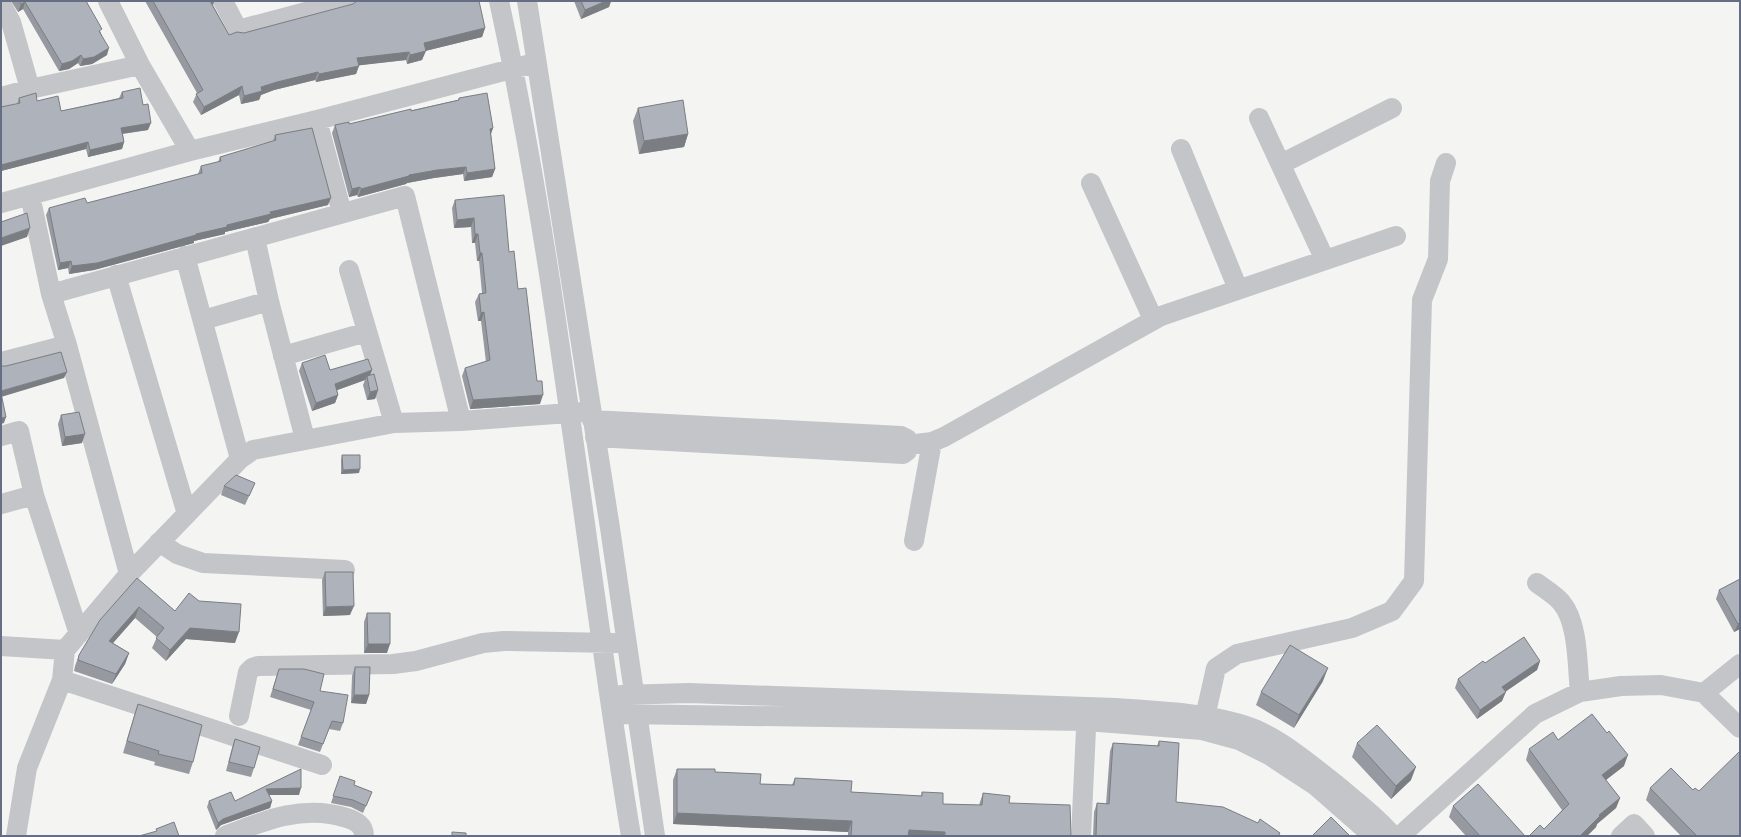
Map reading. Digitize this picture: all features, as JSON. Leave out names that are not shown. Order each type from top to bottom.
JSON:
[{"type":"street","points":[[108,1],[140,65],[190,150]]},
{"type":"street","points":[[223,1],[238,30],[297,8],[347,1]]},
{"type":"street","points":[[499,1],[514,68],[542,230],[570,414],[603,644],[610,705],[630,836]]},
{"type":"street","points":[[527,1],[655,836]]},
{"type":"street","points":[[1,4],[6,23],[30,89]]},
{"type":"street","points":[[1,203],[190,150],[317,120],[537,62]]},
{"type":"street","points":[[1,97],[30,89],[140,65]]},
{"type":"street","points":[[1281,164],[1392,108]]},
{"type":"street","points":[[1259,118],[1325,260]]},
{"type":"street","points":[[317,120],[342,213]]},
{"type":"street","points":[[1181,149],[1238,289]]},
{"type":"street","points":[[1205,717],[1216,668],[1237,654],[1352,628],[1392,611],[1414,581],[1422,300],[1438,259],[1440,180],[1446,163]]},
{"type":"street","points":[[1091,183],[1154,319]]},
{"type":"street","points":[[30,195],[51,294],[67,345],[129,574]]},
{"type":"street","points":[[51,294],[405,196],[461,421]]},
{"type":"street","points":[[1,835],[15,836],[27,768],[62,680],[65,650],[129,574],[159,542],[240,459],[253,450],[394,423],[461,421],[570,414],[592,423],[901,436],[907,439],[908,445],[932,442],[944,437],[1154,319],[1396,236]]},
{"type":"street","points":[[255,238],[269,301],[305,439]]},
{"type":"street","points":[[185,256],[240,459]]},
{"type":"street","points":[[349,270],[394,423]]},
{"type":"street","points":[[116,275],[187,514]]},
{"type":"street","points":[[203,320],[269,301]]},
{"type":"street","points":[[283,356],[367,332]]},
{"type":"street","points":[[1,362],[67,345]]},
{"type":"street","points":[[1,436],[19,431],[34,495],[79,634]]},
{"type":"street","points":[[914,541],[932,442]]},
{"type":"street","points":[[1,504],[34,495]]},
{"type":"street","points":[[159,542],[178,554],[203,563],[344,570]]},
{"type":"street","points":[[1537,583],[1561,601],[1568,611],[1573,624],[1580,692]]},
{"type":"street","points":[[239,716],[248,672],[252,668],[258,666],[393,664],[416,661],[483,644],[504,641],[603,644],[626,643]]},
{"type":"street","points":[[1,646],[65,650]]},
{"type":"street","points":[[1704,693],[1740,664]]},
{"type":"street","points":[[62,680],[322,766]]},
{"type":"street","points":[[1400,836],[1535,714],[1580,692],[1621,686],[1661,685],[1704,693],[1740,728]]},
{"type":"street","points":[[610,705],[635,704],[688,694],[1087,714],[1202,730],[1239,740],[1269,754],[1316,786],[1373,836]]},
{"type":"street","points":[[1087,714],[1161,711],[1205,717],[1245,726],[1271,738],[1318,770],[1382,823],[1393,836]]},
{"type":"street","points":[[1081,836],[1087,714]]},
{"type":"street","points":[[225,836],[277,817],[302,812],[321,812],[356,821],[361,826],[364,836]]},
{"type":"street","points":[[1621,836],[1634,824],[1645,836]]},
{"type":"building","points":[[19,1],[86,1],[102,29],[99,31],[109,48],[94,57],[83,59],[81,55],[72,61],[62,64],[25,2],[21,4]]},
{"type":"building","points":[[153,1],[210,1],[229,35],[237,32],[244,33],[353,4],[357,1],[479,1],[485,28],[424,43],[426,51],[410,55],[409,52],[357,58],[359,66],[319,74],[318,72],[277,82],[261,87],[262,91],[244,96],[242,86],[204,107],[196,94],[203,90]]},
{"type":"building","points":[[581,1],[606,1],[585,10]]},
{"type":"building","points":[[140,88],[143,105],[148,104],[151,123],[121,128],[124,142],[90,150],[88,142],[1,165],[1,107],[20,103],[19,98],[36,93],[37,101],[58,96],[61,111],[123,98],[122,92]]},
{"type":"building","points":[[487,93],[493,128],[490,129],[495,169],[467,173],[466,167],[437,170],[409,175],[361,189],[360,187],[352,189],[335,125],[349,122],[349,124],[411,109],[411,111],[459,100],[459,98]]},
{"type":"building","points":[[683,100],[688,134],[644,141],[638,108]]},
{"type":"building","points":[[312,128],[331,198],[270,212],[271,214],[227,225],[227,227],[196,234],[97,263],[72,266],[71,261],[60,263],[49,208],[85,198],[87,203],[202,173],[201,166],[221,161],[220,157],[276,140],[275,135]]},
{"type":"building","points":[[504,195],[509,252],[514,251],[518,289],[526,288],[537,381],[542,381],[543,395],[473,400],[465,368],[490,360],[484,312],[481,313],[479,294],[486,293],[482,253],[480,253],[478,234],[475,234],[474,218],[457,220],[455,200]]},
{"type":"building","points":[[27,213],[30,228],[1,238],[1,222]]},
{"type":"building","points":[[61,352],[67,372],[1,391],[1,366]]},
{"type":"building","points":[[325,355],[330,370],[368,359],[372,370],[335,384],[338,395],[316,403],[302,363]]},
{"type":"building","points":[[374,374],[378,390],[370,392],[367,376]]},
{"type":"building","points":[[1,393],[6,417],[1,418]]},
{"type":"building","points":[[79,412],[85,434],[65,437],[61,415]]},
{"type":"building","points":[[342,455],[360,455],[360,469],[343,470]]},
{"type":"building","points":[[236,475],[255,483],[249,496],[224,486]]},
{"type":"building","points":[[325,572],[353,572],[354,606],[326,607]]},
{"type":"building","points":[[137,578],[175,611],[189,593],[199,601],[241,604],[239,632],[190,628],[170,650],[156,638],[164,628],[139,607],[109,641],[129,653],[116,674],[78,660],[79,655],[100,620]]},
{"type":"building","points":[[1740,579],[1740,622],[1738,624],[1719,590]]},
{"type":"building","points":[[367,613],[390,613],[390,644],[368,644]]},
{"type":"building","points":[[1524,637],[1540,661],[1502,687],[1506,692],[1480,710],[1458,679],[1483,661],[1485,663]]},
{"type":"building","points":[[1290,645],[1328,668],[1299,715],[1261,692]]},
{"type":"building","points":[[355,667],[370,667],[369,695],[354,695]]},
{"type":"building","points":[[279,669],[304,669],[324,674],[320,691],[348,695],[343,723],[332,721],[323,744],[301,737],[314,702],[273,689]]},
{"type":"building","points":[[138,704],[202,725],[193,762],[158,754],[159,751],[127,741]]},
{"type":"building","points":[[1592,714],[1607,733],[1609,731],[1628,755],[1602,775],[1620,798],[1599,815],[1600,816],[1580,836],[1529,836],[1540,825],[1544,829],[1569,804],[1529,749],[1553,732],[1558,740]]},
{"type":"building","points":[[1377,725],[1416,767],[1396,786],[1357,743]]},
{"type":"building","points":[[235,739],[260,747],[254,768],[229,762]]},
{"type":"building","points":[[1159,741],[1179,743],[1176,802],[1223,807],[1258,823],[1260,819],[1280,833],[1278,836],[1096,836],[1097,803],[1109,804],[1113,743],[1159,746]]},
{"type":"building","points":[[1740,751],[1740,836],[1697,836],[1650,788],[1671,768],[1693,790],[1695,788],[1699,791]]},
{"type":"building","points":[[301,769],[301,788],[266,789],[272,801],[223,819],[218,823],[209,801],[231,792],[235,801]]},
{"type":"building","points":[[677,769],[715,769],[715,772],[761,774],[760,784],[794,785],[795,778],[852,781],[851,792],[922,796],[922,792],[943,793],[943,804],[982,805],[983,793],[1010,796],[1009,803],[1070,805],[1071,836],[945,836],[945,832],[909,830],[908,836],[851,836],[852,821],[677,813]]},
{"type":"building","points":[[340,776],[355,781],[354,785],[372,792],[366,806],[353,800],[333,796]]},
{"type":"building","points":[[1478,784],[1525,836],[1480,836],[1453,806]]},
{"type":"building","points":[[1331,817],[1350,836],[1312,836]]},
{"type":"building","points":[[174,822],[179,836],[139,836],[157,831],[156,829]]},
{"type":"building","points":[[452,832],[466,833],[466,836],[452,836]]}]
